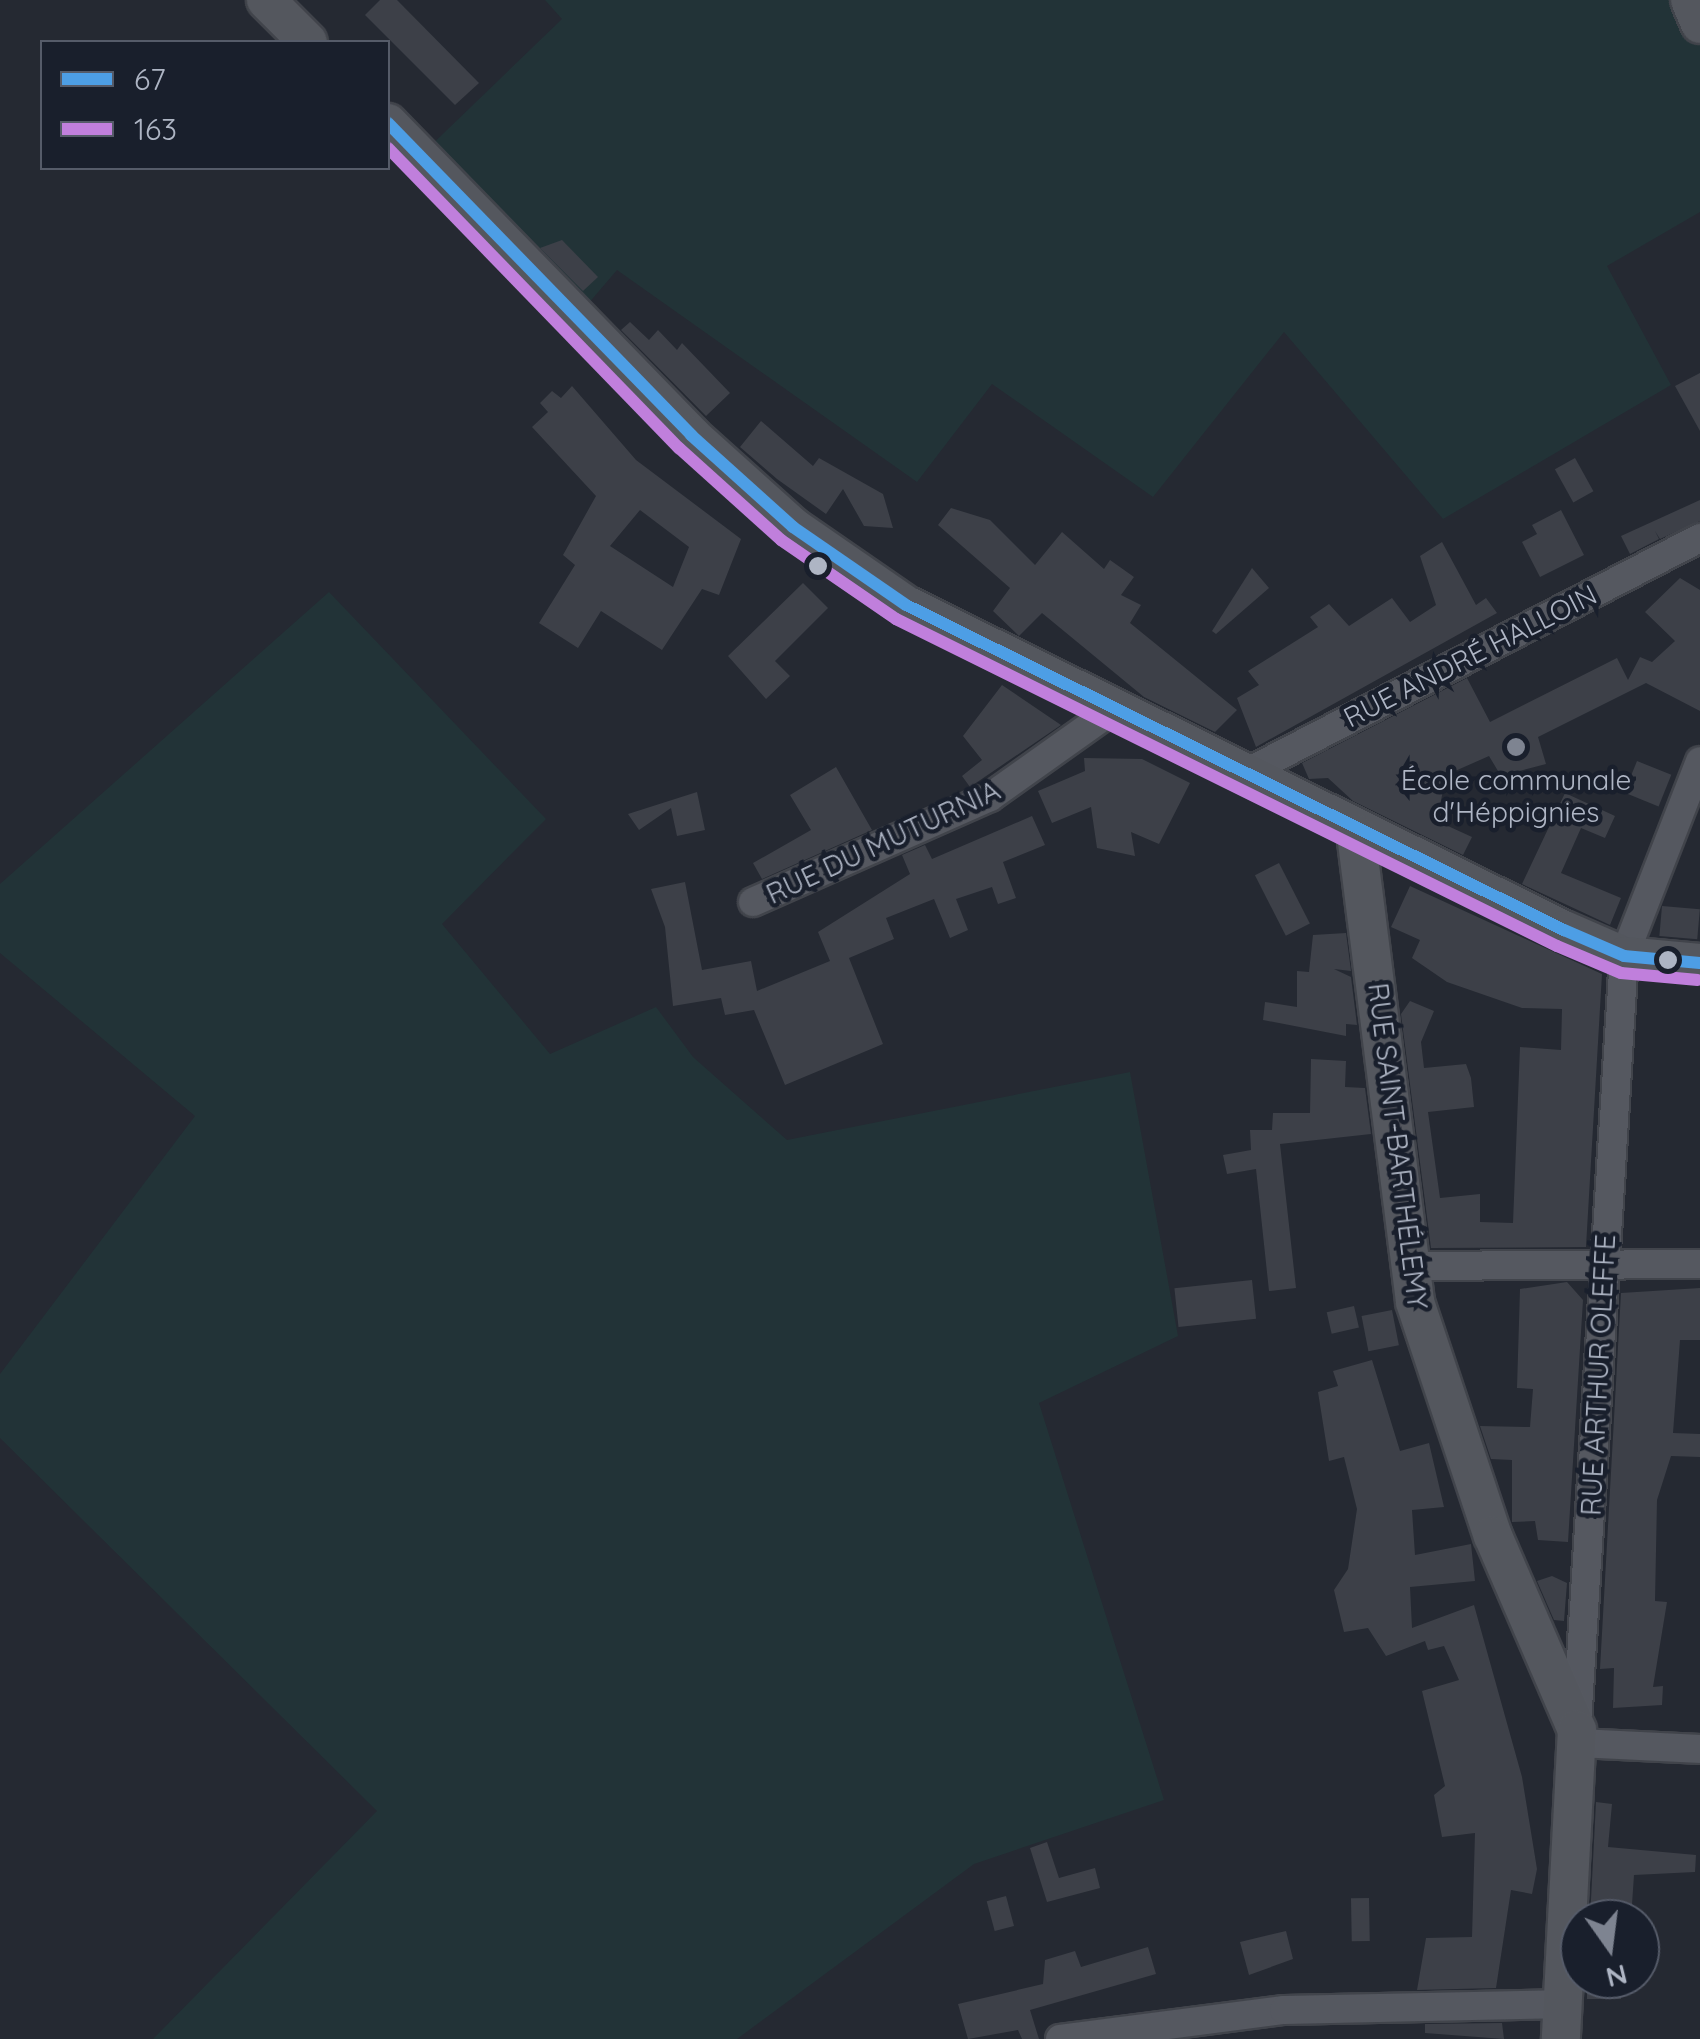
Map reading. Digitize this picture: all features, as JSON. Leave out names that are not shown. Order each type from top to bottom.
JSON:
[{"type":"street","points":[[266,0],[306,40]]},
{"type":"street","points":[[1690,0],[1700,24]]},
{"type":"street","points":[[390,125],[690,435],[793,527],[906,605],[1356,834],[1624,956],[1700,963]]},
{"type":"street","name":"RUE ANDRÉ HALLOIN","points":[[1240,776],[1700,538]]},
{"type":"street","name":"RUE DU MUTURNIA","points":[[752,902],[990,797],[1111,711]]},
{"type":"street","name":"RUE ARTHUR OLEFFE","points":[[1060,2039],[1284,2010],[1562,2021],[1624,956],[1700,761]]},
{"type":"street","name":"RUE SAINT-BARTHÉLEMY","points":[[1356,834],[1411,1266],[1432,1364],[1492,1536],[1577,1736]]},
{"type":"street","points":[[1411,1266],[1604,1268],[1700,1264]]},
{"type":"street","points":[[1577,1736],[1700,1750]]},
{"type":"shaded area","points":[[545,0],[1690,0],[1700,24],[1700,212],[1607,266],[1671,385],[1443,519],[1284,332],[1153,497],[992,384],[917,482],[617,270],[576,318],[420,156],[562,19]]},
{"type":"shaded area","points":[[329,592],[546,819],[442,924],[550,1054],[656,1007],[693,1057],[787,1140],[1130,1072],[1178,1336],[1039,1403],[1164,1800],[974,1864],[737,2039],[153,2039],[377,1811],[0,1438],[0,1374],[195,1116],[0,953],[0,884]]},
{"type":"building","points":[[380,0],[397,0],[479,83],[455,105],[365,15]]},
{"type":"building","points":[[562,240],[598,277],[583,291],[540,248]]},
{"type":"building","points":[[630,322],[649,340],[658,330],[677,350],[682,343],[730,393],[706,416],[621,330]]},
{"type":"building","points":[[1700,373],[1700,431],[1675,386]]},
{"type":"building","points":[[572,386],[636,460],[741,539],[719,595],[702,589],[662,650],[601,611],[578,648],[539,623],[575,565],[563,555],[596,496],[532,427],[548,412],[540,403],[552,391],[561,398]],"holes":[[[640,510],[689,547],[673,587],[610,546]]]},
{"type":"building","points":[[761,421],[813,466],[819,458],[883,494],[893,528],[864,526],[843,489],[826,514],[777,479],[740,447]]},
{"type":"building","points":[[1575,458],[1593,491],[1573,502],[1555,469]]},
{"type":"building","points":[[1700,500],[1700,521],[1660,539],[1655,531],[1659,539],[1630,554],[1621,536]]},
{"type":"building","points":[[951,508],[990,520],[1035,565],[1062,532],[1104,569],[1110,560],[1134,577],[1121,595],[1141,605],[1130,623],[1237,710],[1215,732],[1144,697],[1042,613],[1019,636],[993,611],[1010,588],[938,525]]},
{"type":"building","points":[[1561,510],[1584,555],[1540,577],[1522,542],[1537,534],[1532,525]]},
{"type":"building","points":[[1442,542],[1476,605],[1486,598],[1497,613],[1256,747],[1237,698],[1259,685],[1248,671],[1318,627],[1310,617],[1329,604],[1349,626],[1392,598],[1410,622],[1436,605],[1420,556]]},
{"type":"building","points":[[1252,568],[1269,588],[1216,634],[1212,631]]},
{"type":"building","points":[[1680,578],[1700,590],[1700,711],[1646,683],[1538,737],[1546,764],[1501,776],[1489,756],[1446,775],[1437,821],[1472,837],[1463,855],[1353,801],[1328,778],[1309,779],[1302,763],[1467,678],[1490,722],[1617,658],[1628,680],[1640,657],[1652,662],[1675,641],[1645,612]]},
{"type":"building","points":[[803,583],[828,608],[775,661],[790,676],[766,699],[728,656]]},
{"type":"building","points":[[1002,685],[1061,725],[970,787],[962,776],[982,760],[963,736]]},
{"type":"building","points":[[1084,758],[1142,759],[1190,783],[1159,844],[1131,832],[1135,856],[1097,848],[1091,807],[1052,823],[1038,791],[1085,771]]},
{"type":"building","points":[[1637,761],[1671,775],[1659,806],[1624,793]]},
{"type":"building","points":[[836,767],[872,830],[762,879],[753,863],[811,830],[790,795]]},
{"type":"building","points":[[697,792],[705,830],[677,836],[671,808],[639,830],[628,814]]},
{"type":"building","points":[[1565,793],[1615,816],[1605,838],[1581,828],[1561,873],[1621,898],[1610,925],[1522,884]]},
{"type":"building","points":[[1032,816],[1045,845],[1003,862],[1016,898],[998,904],[992,887],[956,899],[968,930],[950,938],[934,899],[886,918],[894,939],[849,958],[883,1044],[785,1085],[754,1010],[725,1015],[721,998],[673,1006],[665,927],[651,889],[685,882],[702,970],[751,961],[757,991],[830,961],[818,932],[910,874],[902,855],[925,845],[932,859]]},
{"type":"building","points":[[1279,863],[1310,924],[1286,936],[1255,875]]},
{"type":"building","points":[[1410,886],[1602,974],[1586,1247],[1431,1248],[1401,1014],[1410,1001],[1434,1011],[1421,1042],[1424,1068],[1466,1064],[1471,1078],[1474,1107],[1428,1112],[1440,1198],[1480,1194],[1480,1222],[1513,1223],[1520,1047],[1561,1050],[1562,1009],[1522,1008],[1447,982],[1412,958],[1420,940],[1391,927]]},
{"type":"building","points":[[1662,906],[1700,909],[1697,939],[1659,936]]},
{"type":"building","points":[[1346,933],[1351,971],[1334,969],[1351,977],[1357,1025],[1346,1024],[1346,1036],[1263,1020],[1265,1002],[1297,1007],[1297,971],[1309,972],[1313,935]]},
{"type":"building","points":[[1311,1059],[1346,1061],[1345,1087],[1365,1088],[1371,1134],[1280,1144],[1296,1288],[1269,1291],[1256,1169],[1227,1174],[1223,1155],[1251,1150],[1250,1130],[1272,1130],[1273,1113],[1310,1113]]},
{"type":"building","points":[[1252,1280],[1256,1319],[1179,1327],[1174,1288]]},
{"type":"building","points":[[1567,1282],[1583,1300],[1568,1542],[1538,1540],[1535,1521],[1512,1522],[1512,1460],[1491,1459],[1480,1426],[1530,1427],[1533,1389],[1517,1388],[1520,1289]]},
{"type":"building","points":[[1700,1288],[1700,1340],[1680,1340],[1673,1433],[1700,1434],[1700,1457],[1671,1456],[1657,1500],[1655,1601],[1667,1602],[1653,1687],[1663,1686],[1662,1705],[1613,1708],[1614,1668],[1600,1669],[1621,1293]]},
{"type":"building","points":[[1354,1306],[1359,1327],[1332,1334],[1327,1312]]},
{"type":"building","points":[[1392,1310],[1399,1345],[1368,1351],[1362,1316]]},
{"type":"building","points":[[1372,1360],[1400,1451],[1429,1443],[1444,1507],[1412,1510],[1415,1555],[1471,1544],[1475,1581],[1410,1587],[1412,1628],[1474,1605],[1522,1777],[1537,1869],[1532,1894],[1511,1890],[1496,1988],[1417,1990],[1426,1938],[1472,1937],[1475,1833],[1442,1837],[1434,1795],[1445,1786],[1422,1691],[1459,1680],[1444,1646],[1428,1650],[1425,1641],[1386,1656],[1368,1628],[1344,1632],[1334,1590],[1348,1569],[1357,1509],[1344,1457],[1329,1461],[1318,1392],[1338,1386],[1333,1371]]},
{"type":"building","points":[[1552,1576],[1567,1583],[1564,1621],[1554,1620],[1537,1581]]},
{"type":"building","points":[[1596,1802],[1612,1804],[1608,1847],[1696,1855],[1695,1872],[1634,1875],[1632,1899],[1591,1899]]},
{"type":"building","points":[[1047,1842],[1059,1878],[1095,1868],[1100,1888],[1047,1902],[1030,1848]]},
{"type":"building","points":[[1006,1896],[1014,1926],[995,1931],[987,1901]]},
{"type":"building","points":[[1351,1898],[1369,1898],[1370,1941],[1352,1941]]},
{"type":"building","points":[[1286,1931],[1293,1959],[1249,1975],[1240,1942]]},
{"type":"building","points":[[1148,1947],[1156,1974],[1030,2010],[1039,2039],[1022,2039],[1018,2030],[968,2039],[958,2004],[1043,1984],[1045,1960],[1075,1951],[1081,1967]]},
{"type":"building","points":[[1502,2023],[1504,2039],[1425,2033],[1425,2024]]},
{"type":"transit line","name":"67","points":[[390,125],[691,435],[793,527],[906,605],[1564,930],[1624,956],[1700,963]]},
{"type":"transit line","name":"163","points":[[390,150],[679,448],[781,540],[896,619],[1557,946],[1621,973],[1698,980]]},
{"type":"place","name":"École communale d'Héppignies","points":[[1516,747]]}]
